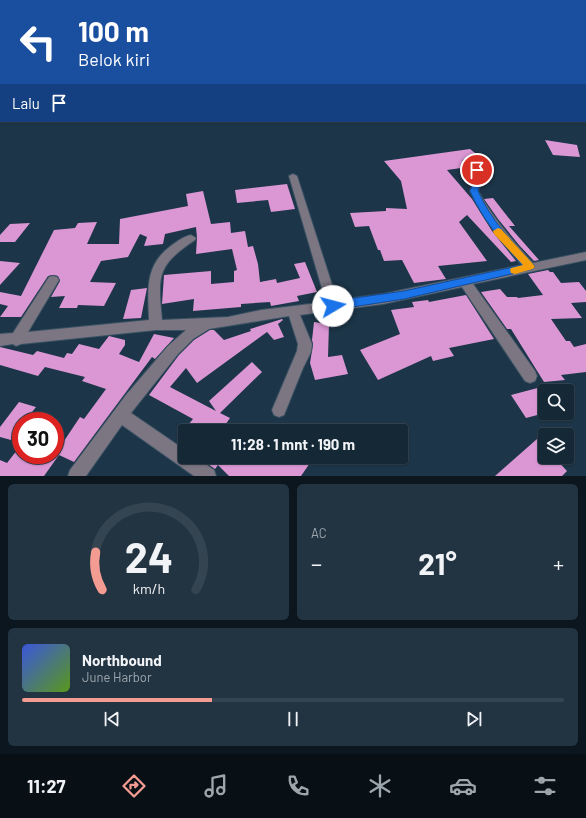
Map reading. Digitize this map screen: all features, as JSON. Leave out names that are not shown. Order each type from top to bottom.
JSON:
[{"type":"street","points":[[472,166],[480,175],[474,191],[478,201],[499,234],[530,267]]},
{"type":"street","points":[[293,176],[333,306]]},
{"type":"street","points":[[156,325],[154,280],[160,263],[164,258],[191,238]]},
{"type":"street","points":[[0,340],[16,340],[156,325],[207,324],[383,299],[586,256]]},
{"type":"street","points":[[16,340],[53,280]]},
{"type":"street","points":[[464,281],[530,376]]},
{"type":"street","points":[[279,410],[297,365],[304,352],[305,344],[293,311]]},
{"type":"street","points":[[76,476],[120,415],[179,342],[207,324]]},
{"type":"street","points":[[120,415],[208,476]]},
{"type":"building","points":[[545,140],[577,145],[580,157],[553,155]]},
{"type":"building","points":[[470,149],[480,157],[462,160],[468,167],[447,170],[472,199],[492,231],[516,261],[511,262],[467,215],[459,222],[487,261],[438,266],[446,279],[414,283],[402,260],[384,261],[369,226],[355,227],[350,213],[386,211],[386,208],[407,209],[401,181],[384,161]]},
{"type":"building","points":[[287,184],[295,209],[271,212],[268,200],[237,203],[235,190]]},
{"type":"building","points":[[203,191],[211,224],[230,222],[231,233],[245,231],[248,247],[253,246],[258,264],[260,282],[276,279],[277,283],[300,278],[294,264],[305,262],[317,292],[297,296],[299,301],[271,306],[270,302],[241,304],[241,307],[193,311],[194,299],[162,304],[164,275],[211,271],[211,284],[234,282],[234,271],[237,270],[232,249],[196,254],[196,227],[165,234],[163,244],[144,246],[147,237],[140,234],[128,257],[101,261],[90,282],[116,283],[104,306],[78,305],[77,308],[59,308],[65,296],[51,297],[60,281],[58,276],[53,275],[48,276],[21,317],[0,317],[8,306],[0,304],[0,292],[21,296],[54,230],[75,228],[78,223],[97,222],[87,244],[119,244],[120,219],[188,206],[186,194]]},
{"type":"building","points":[[493,198],[515,226],[509,226],[539,260],[534,261],[519,245],[484,199]]},
{"type":"building","points":[[30,223],[15,242],[0,242],[0,235],[10,224]]},
{"type":"building","points":[[0,261],[20,263],[0,285]]},
{"type":"building","points":[[548,270],[553,272],[561,283],[579,282],[586,291],[586,302],[571,303],[582,318],[551,319],[566,341],[570,341],[574,347],[586,344],[586,372],[561,375],[565,380],[544,382],[511,329],[507,329],[481,292],[500,289],[507,297],[518,298],[543,295],[528,274]]},
{"type":"building","points":[[147,288],[141,318],[123,319],[131,290]]},
{"type":"building","points":[[466,295],[494,339],[449,348],[454,356],[433,361],[431,356],[378,380],[360,350],[400,334],[391,310],[414,307],[412,302],[428,300],[429,302]]},
{"type":"building","points":[[282,319],[283,320],[278,324],[284,337],[274,340],[267,332],[197,383],[186,368],[170,387],[216,411],[209,401],[252,362],[262,372],[220,413],[230,418],[226,424],[189,424],[193,419],[149,395],[179,355],[194,340],[210,330],[214,330],[224,340],[251,331],[250,329]]},
{"type":"building","points":[[314,322],[329,324],[328,357],[342,355],[348,374],[315,380],[310,363]]},
{"type":"building","points":[[154,334],[174,338],[155,359],[152,357],[74,462],[64,457],[64,441],[80,417],[84,419],[106,389],[82,381],[85,377],[45,367],[38,376],[0,365],[0,347],[33,355],[37,351],[64,358],[67,353],[72,354],[79,344],[99,349],[109,336],[125,340],[125,345],[119,354],[139,362]]},
{"type":"building","points":[[538,388],[538,415],[526,418],[511,395]]},
{"type":"building","points":[[19,402],[36,407],[32,412],[12,412],[11,440],[0,437],[0,427]]},
{"type":"building","points":[[537,439],[538,464],[560,464],[567,471],[562,476],[495,476]]},
{"type":"building","points":[[12,457],[12,464],[53,464],[44,476],[0,476],[0,460],[7,463]]},
{"type":"building","points":[[208,464],[309,464],[301,476],[229,476],[218,465],[215,469]]},
{"type":"slow traffic","points":[[498,231],[499,234],[530,267],[515,270]]},
{"type":"route","points":[[333,306],[404,295],[530,267],[499,234],[478,201],[474,191],[474,187],[478,182],[480,175],[477,170]]}]
